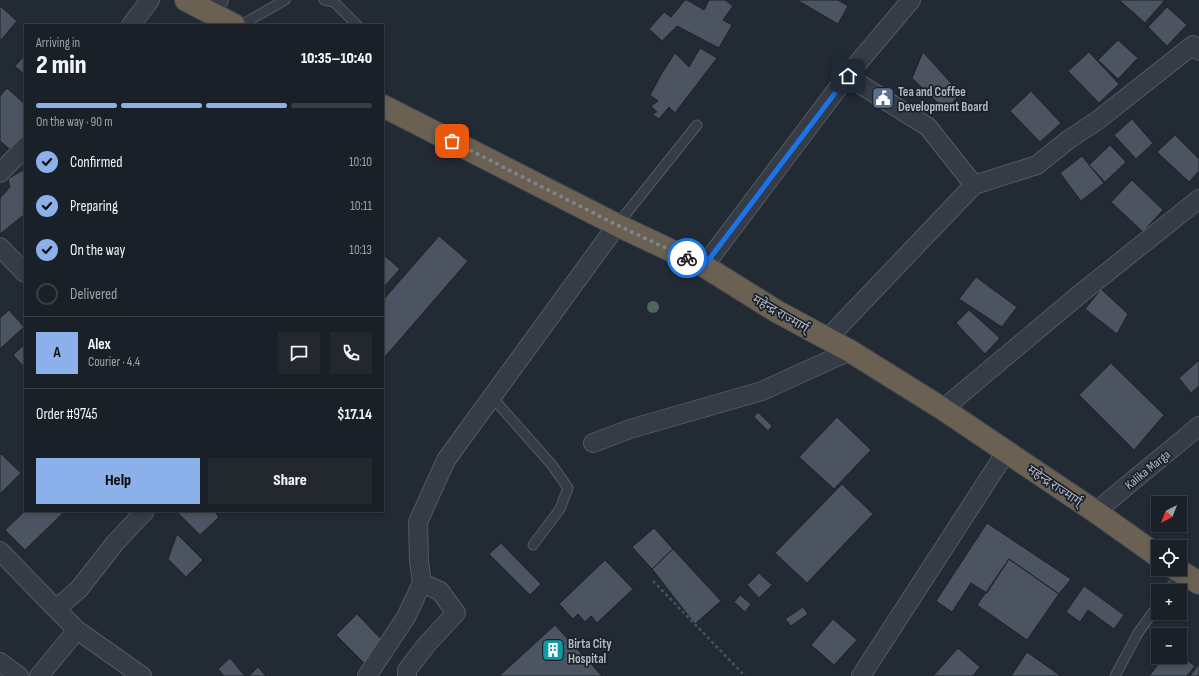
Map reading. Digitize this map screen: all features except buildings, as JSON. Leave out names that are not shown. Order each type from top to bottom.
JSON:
[{"type":"highway","points":[[186,0],[213,5],[233,24]]},
{"type":"highway","name":"महेन्द्र राज्मार्ग्","points":[[384,107],[617,225],[704,266],[776,311],[850,351],[943,409],[1096,512],[1151,551]]},
{"type":"street","points":[[132,24],[150,0]]},
{"type":"street","points":[[704,266],[848,76],[908,1]]},
{"type":"street","points":[[827,339],[974,185],[1037,164],[1068,140],[1098,120],[1197,44]]},
{"type":"street","points":[[848,76],[928,127],[974,185]]},
{"type":"street","points":[[0,173],[24,148]]},
{"type":"street","points":[[943,409],[1080,294],[1199,199]]},
{"type":"street","points":[[367,676],[406,617],[422,583],[419,561],[418,522],[446,460],[491,396],[617,225]]},
{"type":"street","points":[[0,247],[24,273]]},
{"type":"street","points":[[593,443],[630,429],[762,391],[850,351]]},
{"type":"street","name":"Kalika Marga","points":[[1096,512],[1199,426]]},
{"type":"street","points":[[861,676],[1006,452]]},
{"type":"street","points":[[56,609],[79,589],[115,543],[144,512]]},
{"type":"street","points":[[0,551],[77,630],[142,676]]},
{"type":"street","points":[[407,676],[407,670],[427,644],[456,613],[440,591],[422,583]]},
{"type":"street","points":[[39,676],[77,630]]},
{"type":"street","points":[[0,662],[19,676]]},
{"type":"lane","points":[[244,24],[285,0]]},
{"type":"lane","points":[[324,0],[334,2],[356,24]]},
{"type":"lane","points":[[617,225],[697,125]]},
{"type":"lane","points":[[491,396],[552,465],[568,488],[560,510],[533,545]]},
{"type":"lane","points":[[1176,584],[1185,576]]},
{"type":"lane","points":[[1115,676],[1138,633],[1151,615]]},
{"type":"path","points":[[653,581],[745,676]]},
{"type":"way so far","points":[[452,141],[617,225],[687,258]]},
{"type":"place","name":"Tea and Coffee Development Board","points":[[883,98]]},
{"type":"place","name":"Birta City Hospital","points":[[553,650]]},
{"type":"route","points":[[687,258],[704,266],[848,76]]}]
